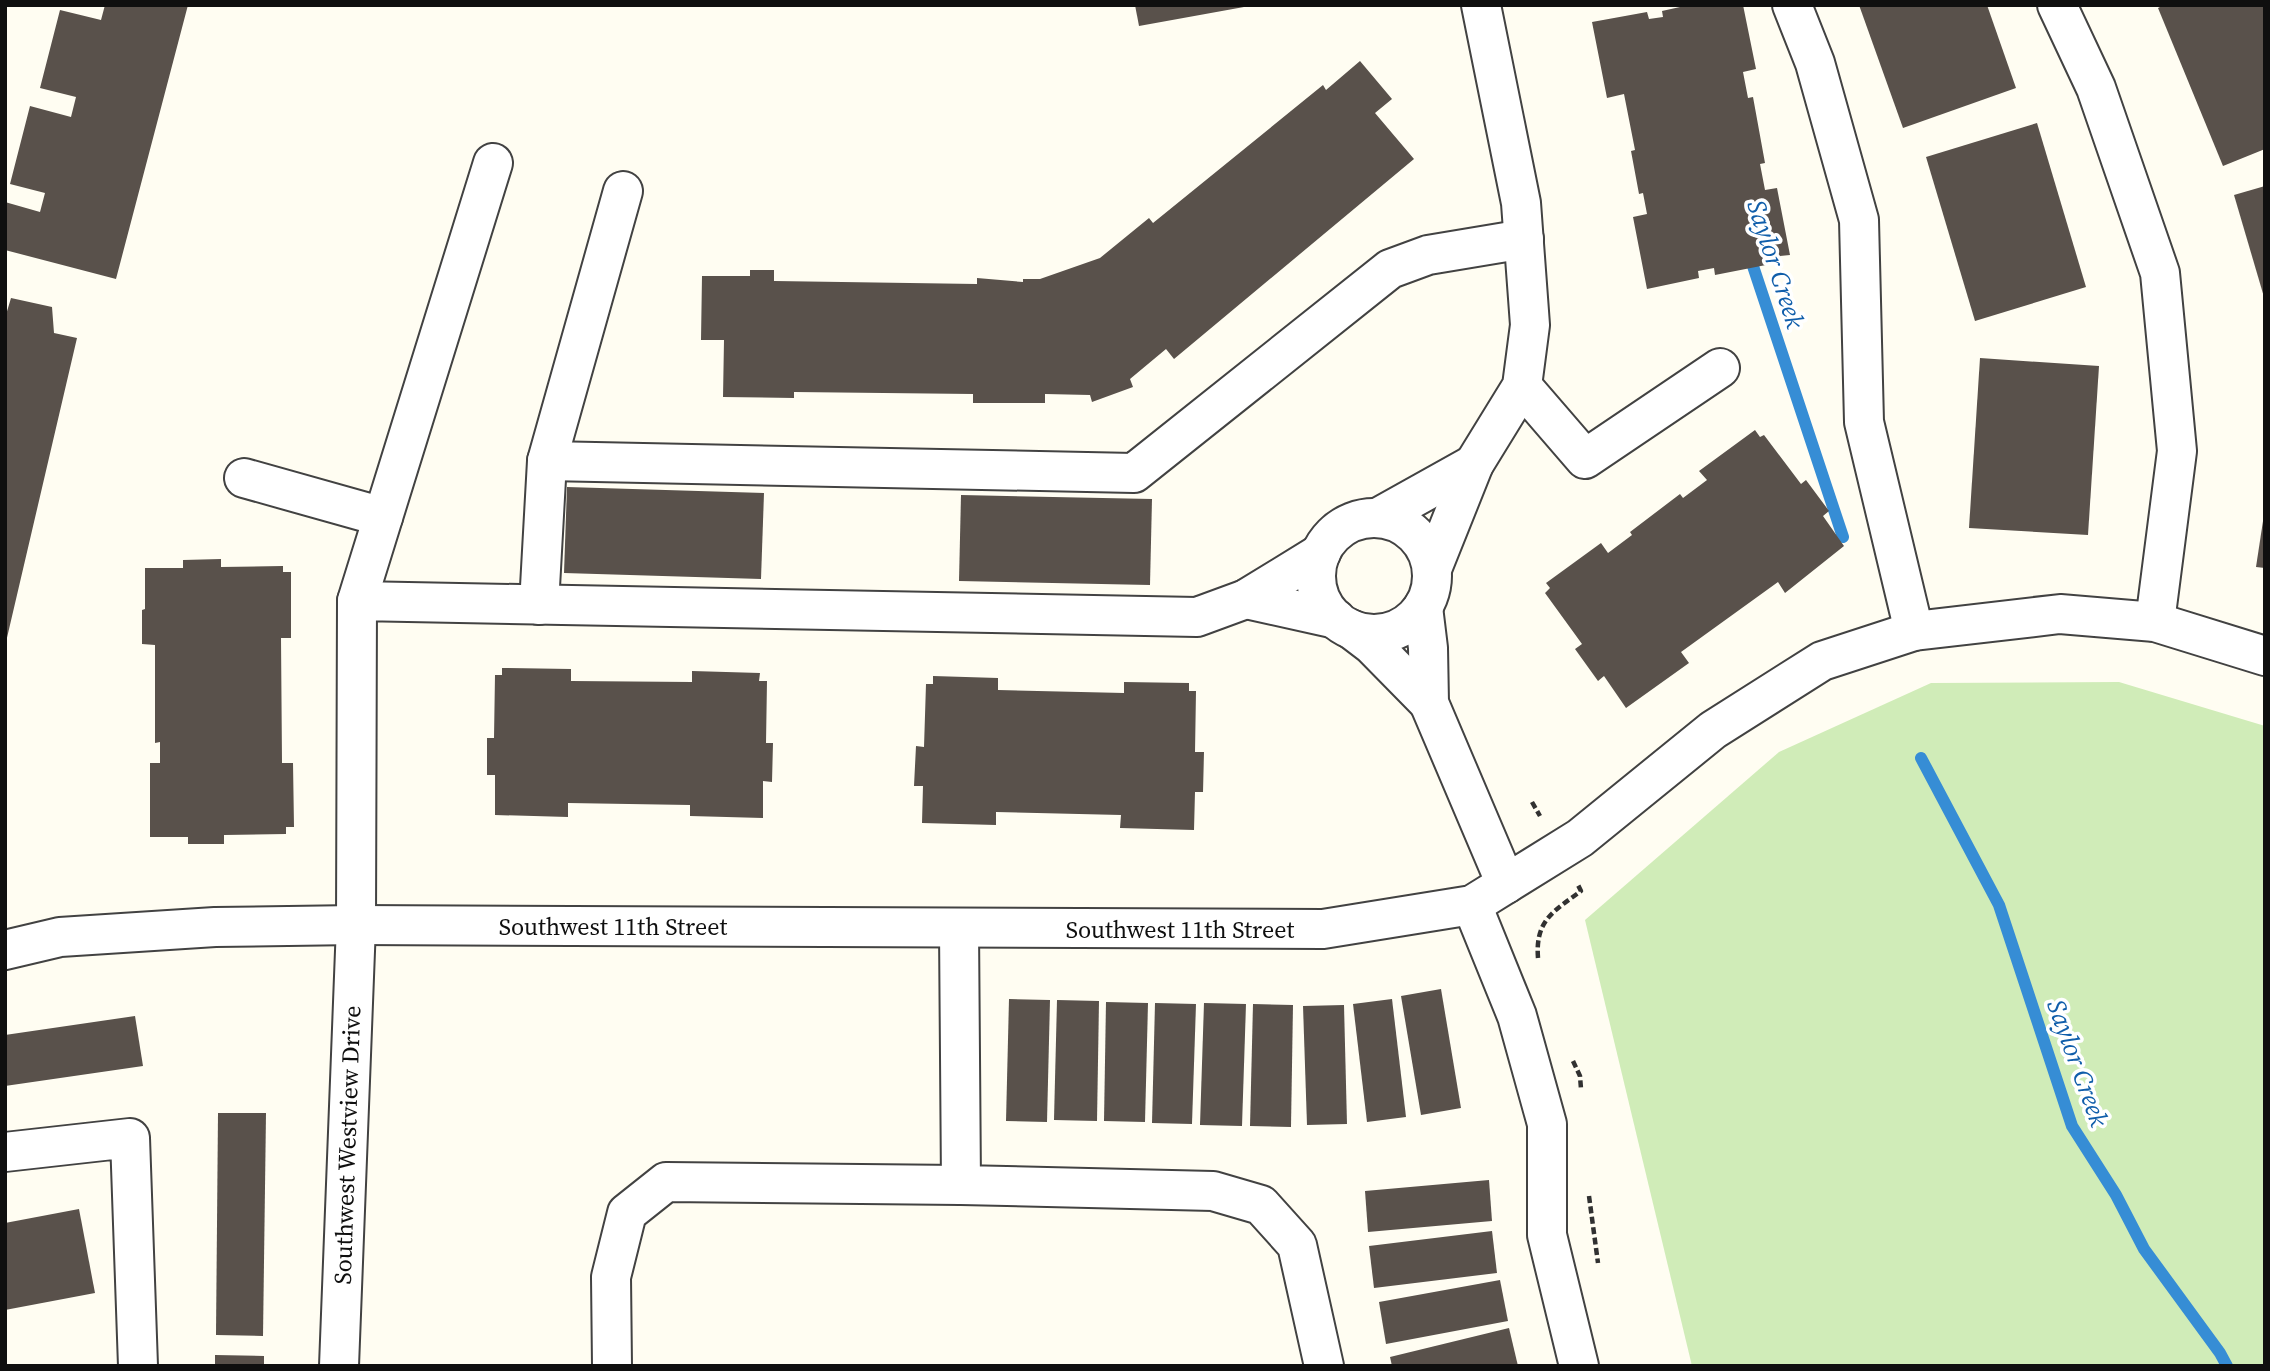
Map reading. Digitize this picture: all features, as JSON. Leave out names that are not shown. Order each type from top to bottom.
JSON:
[{"type":"street","points":[[1246,599],[1344,624],[1371,634],[1391,631],[1409,622],[1423,607],[1431,589],[1432,569],[1474,464],[1522,386],[1531,325],[1521,203],[1481,5]]},
{"type":"street","points":[[1792,5],[1815,63],[1860,220],[1864,422],[1914,631]]},
{"type":"street","points":[[2057,5],[2096,88],[2160,274],[2177,450],[2155,622]]},
{"type":"street","name":"Southwest Westview Drive","points":[[339,1366],[356,925],[357,601],[493,163]]},
{"type":"street","points":[[539,605],[547,461],[623,191]]},
{"type":"street","points":[[547,461],[1134,473],[1390,270],[1428,255],[1524,239]]},
{"type":"street","points":[[1522,386],[1586,459],[1720,368]]},
{"type":"street","points":[[1379,517],[1474,464]]},
{"type":"street","points":[[244,478],[383,517]]},
{"type":"street","points":[[1432,569],[1426,549],[1414,533],[1397,522],[1379,517],[1362,519],[1344,526],[1330,538],[1321,553],[1316,570],[1318,589],[1324,606],[1372,645],[1429,704],[1506,884]]},
{"type":"street","points":[[357,601],[1197,617],[1246,599],[1321,553]]},
{"type":"street","points":[[1423,607],[1428,648],[1429,704]]},
{"type":"street","name":"Southwest 11th Street","points":[[5,950],[60,937],[215,928],[356,925],[1323,929],[1472,905],[1580,838],[1713,730],[1822,660],[1914,631],[2060,614],[2155,622],[2265,656]]},
{"type":"street","points":[[1472,905],[1517,1016],[1547,1124],[1547,1235],[1579,1366]]},
{"type":"street","points":[[959,928],[961,1185]]},
{"type":"street","points":[[5,1152],[131,1138],[138,1366]]},
{"type":"street","points":[[612,1366],[611,1277],[627,1213],[666,1182],[1213,1191],[1261,1205],[1297,1245],[1324,1366]]},
{"type":"green space","points":[[2119,682],[2265,726],[2265,1366],[1692,1366],[1585,920],[1779,752],[1931,683]]},
{"type":"building","points":[[105,5],[188,5],[116,279],[5,250],[5,202],[40,212],[45,193],[10,184],[30,106],[71,117],[76,97],[40,88],[60,10],[101,20]]},
{"type":"building","points":[[1135,5],[1243,5],[1244,7],[1139,26]]},
{"type":"building","points":[[1689,5],[1743,5],[1756,69],[1743,72],[1748,98],[1753,97],[1765,163],[1760,164],[1765,190],[1777,188],[1790,255],[1780,256],[1781,262],[1715,275],[1714,268],[1698,271],[1699,278],[1647,289],[1633,217],[1647,214],[1643,193],[1639,194],[1631,151],[1635,150],[1624,94],[1607,98],[1592,22],[1647,12],[1649,19],[1663,17],[1662,11]]},
{"type":"building","points":[[1859,5],[1987,5],[2016,88],[1903,128]]},
{"type":"building","points":[[2164,5],[2265,5],[2265,149],[2223,166],[2158,8]]},
{"type":"building","points":[[1360,61],[1392,99],[1375,113],[1414,159],[1174,359],[1166,349],[1130,379],[1133,387],[1092,402],[1090,395],[1045,394],[1045,403],[973,403],[973,394],[794,392],[794,398],[723,397],[724,340],[701,340],[702,276],[750,276],[750,270],[774,270],[774,281],[977,284],[977,278],[1023,282],[1023,279],[1040,279],[1100,258],[1149,218],[1153,223],[1323,85],[1326,90]]},
{"type":"building","points":[[2037,123],[2086,287],[1975,321],[1926,157]]},
{"type":"building","points":[[2265,186],[2265,297],[2264,297],[2234,195]]},
{"type":"building","points":[[11,298],[52,307],[54,333],[77,338],[6,642],[5,318]]},
{"type":"building","points":[[1980,358],[2099,366],[2088,535],[1969,528]]},
{"type":"building","points":[[1755,430],[1760,437],[1764,435],[1801,484],[1806,480],[1829,511],[1823,516],[1844,546],[1785,593],[1778,582],[1681,652],[1689,663],[1626,708],[1604,676],[1598,681],[1575,649],[1582,644],[1545,593],[1550,588],[1546,583],[1601,543],[1608,553],[1632,535],[1630,532],[1680,494],[1683,498],[1707,480],[1699,471]]},
{"type":"building","points":[[567,487],[764,493],[761,579],[564,573]]},
{"type":"building","points":[[961,495],[1152,499],[1150,585],[959,581]]},
{"type":"building","points":[[2265,521],[2265,568],[2256,567]]},
{"type":"building","points":[[221,559],[221,567],[283,566],[283,572],[291,572],[291,638],[281,638],[282,763],[293,763],[294,827],[286,827],[286,834],[224,835],[224,844],[188,844],[188,837],[150,837],[150,763],[160,763],[160,742],[155,743],[155,645],[142,644],[145,568],[183,568],[183,560]]},
{"type":"building","points":[[502,668],[571,669],[571,681],[692,682],[692,671],[760,673],[759,681],[767,681],[766,743],[773,743],[772,782],[763,781],[763,818],[690,816],[690,805],[568,803],[568,817],[495,815],[495,775],[487,775],[487,738],[494,738],[495,675],[502,675]]},
{"type":"building","points":[[933,676],[998,678],[998,690],[1124,693],[1124,682],[1189,683],[1189,691],[1196,691],[1195,752],[1204,752],[1203,792],[1195,792],[1194,830],[1120,828],[1121,815],[996,812],[996,825],[922,823],[923,786],[914,786],[916,746],[924,747],[926,684],[933,684]]},
{"type":"building","points":[[1441,989],[1461,1108],[1421,1115],[1401,996]]},
{"type":"building","points":[[1009,999],[1050,1000],[1047,1122],[1006,1121]]},
{"type":"building","points":[[1392,999],[1406,1117],[1367,1122],[1353,1004]]},
{"type":"building","points":[[1057,1000],[1099,1001],[1097,1121],[1054,1120]]},
{"type":"building","points":[[1106,1002],[1148,1003],[1145,1122],[1104,1121]]},
{"type":"building","points":[[1155,1003],[1196,1004],[1192,1124],[1152,1123]]},
{"type":"building","points":[[1204,1003],[1246,1004],[1242,1126],[1200,1125]]},
{"type":"building","points":[[1253,1004],[1293,1005],[1291,1127],[1250,1126]]},
{"type":"building","points":[[1344,1005],[1347,1124],[1307,1125],[1303,1006]]},
{"type":"building","points":[[135,1016],[143,1066],[5,1086],[5,1035]]},
{"type":"building","points":[[218,1113],[266,1113],[263,1336],[216,1335]]},
{"type":"building","points":[[1489,1180],[1492,1221],[1368,1232],[1365,1191]]},
{"type":"building","points":[[79,1209],[95,1293],[5,1310],[5,1223]]},
{"type":"building","points":[[1492,1231],[1497,1273],[1374,1288],[1369,1246]]},
{"type":"building","points":[[1500,1280],[1508,1321],[1386,1344],[1379,1302]]},
{"type":"building","points":[[1509,1328],[1518,1366],[1392,1366],[1390,1357]]},
{"type":"building","points":[[215,1355],[264,1356],[264,1366],[215,1366]]},
{"type":"waterway","name":"Saylor Creek","points":[[1748,251],[1843,537]]},
{"type":"waterway","name":"Saylor Creek","points":[[1921,758],[1999,905],[2072,1126],[2116,1195],[2144,1249],[2227,1366]]}]
